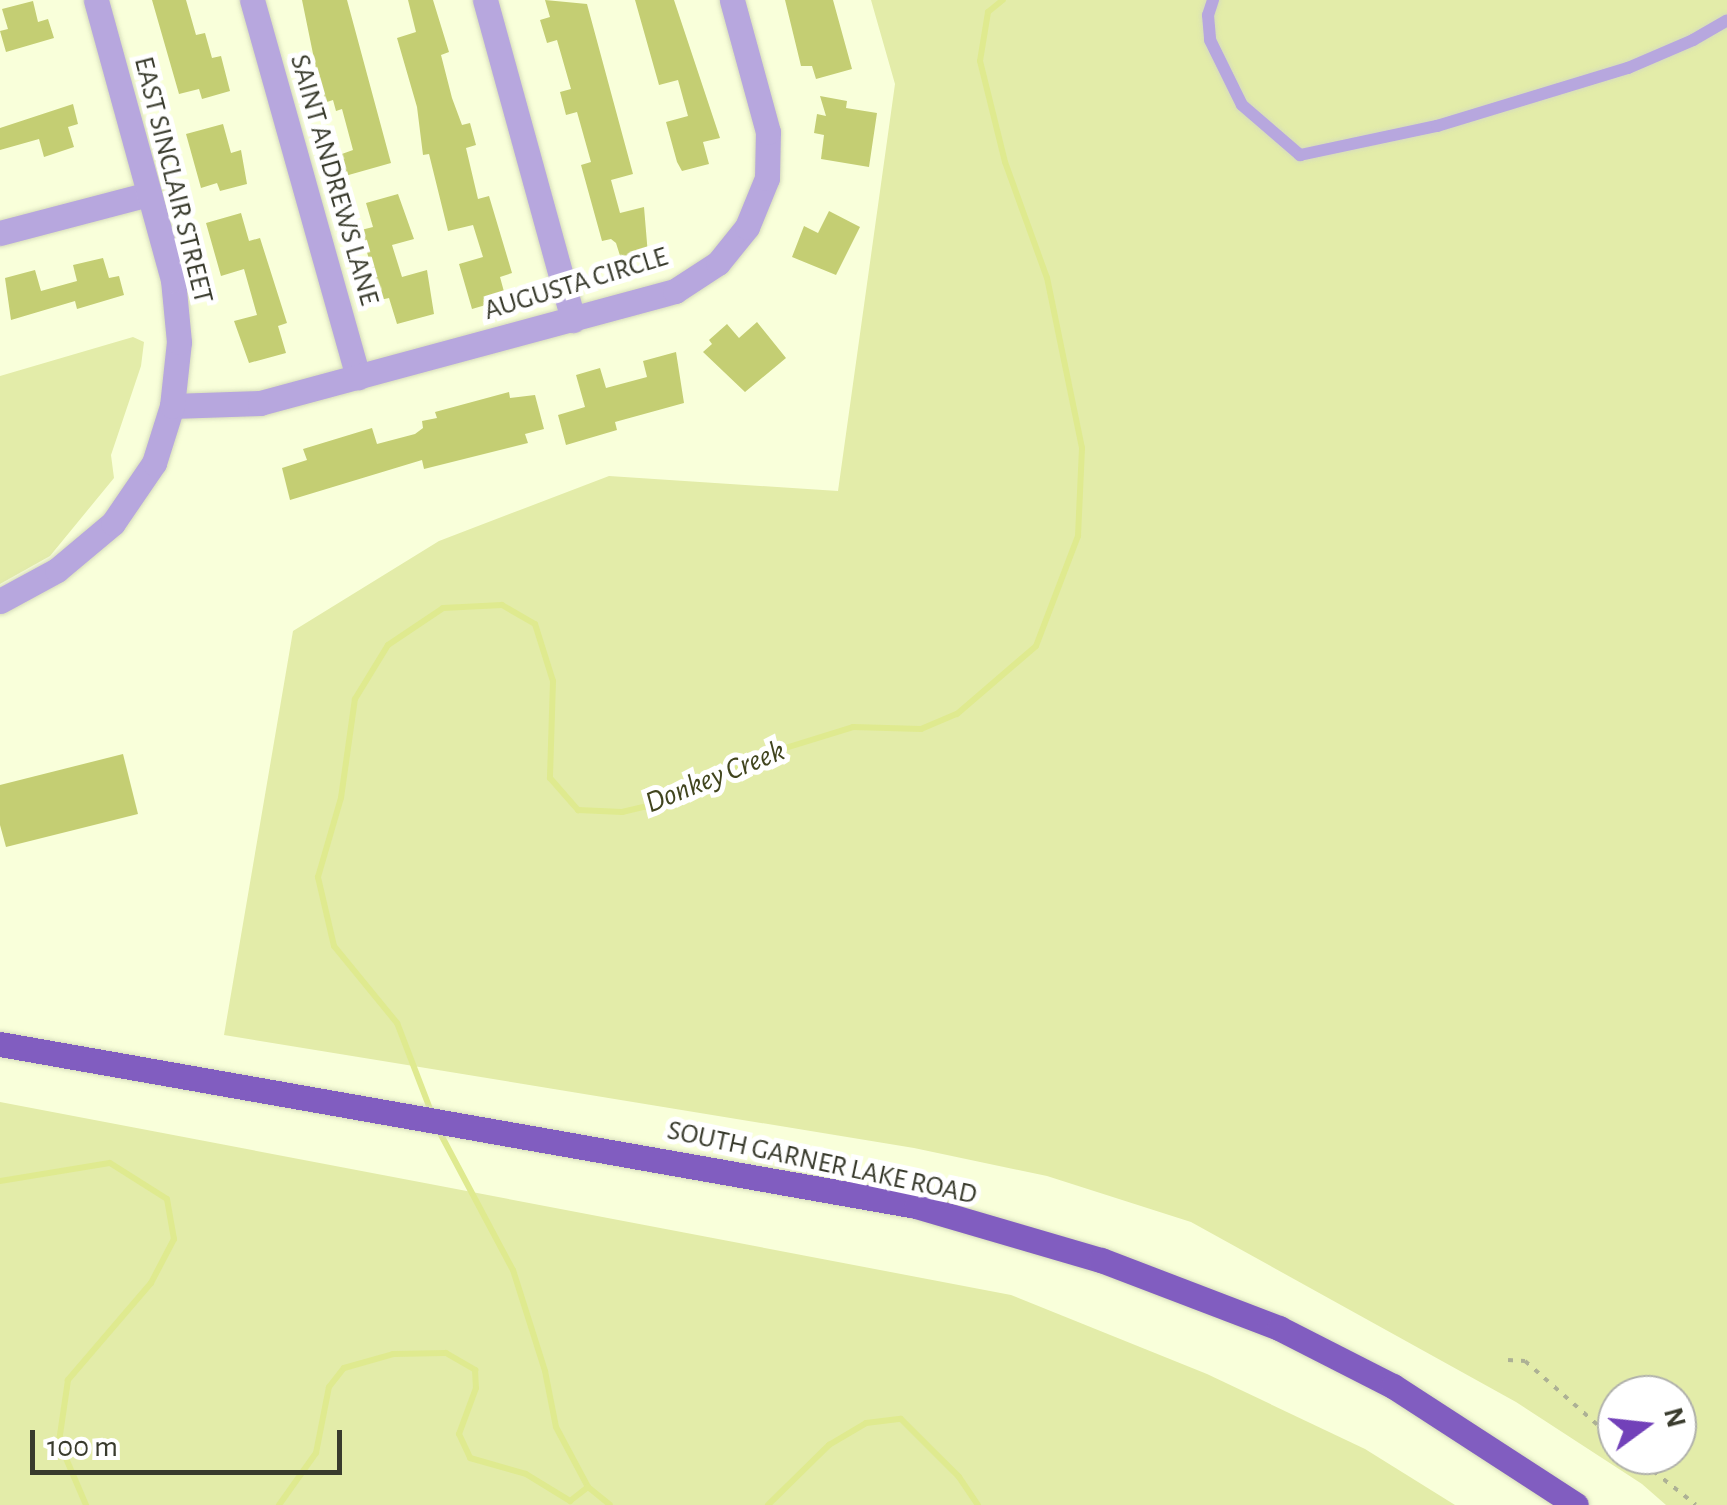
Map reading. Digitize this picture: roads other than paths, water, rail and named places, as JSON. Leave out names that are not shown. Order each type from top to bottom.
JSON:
[{"type":"main road","name":"SOUTH GARNER LAKE ROAD","points":[[0,1044],[916,1206],[1101,1260],[1279,1328],[1393,1386],[1576,1505]]},
{"type":"street","name":"EAST SINCLAIR STREET","points":[[0,601],[56,570],[113,523],[154,463],[172,406],[179,342],[173,280],[96,0]]},
{"type":"street","name":"SAINT ANDREWS LANE","points":[[252,0],[358,377]]},
{"type":"street","points":[[485,0],[573,320]]},
{"type":"street","name":"AUGUSTA CIRCLE","points":[[172,406],[260,403],[676,291],[718,263],[748,227],[767,178],[768,132],[732,0]]},
{"type":"street","points":[[0,233],[149,194]]},
{"type":"lane","points":[[1213,0],[1208,14],[1210,40],[1242,106],[1300,155],[1437,126],[1628,68],[1693,40],[1727,20]]},
{"type":"waterway","name":"Donkey Creek","points":[[432,1114],[397,1023],[334,946],[318,877],[341,798],[355,699],[388,645],[443,608],[502,605],[535,624],[553,681],[550,778],[578,810],[622,812],[677,799],[766,754],[853,727],[921,729],[957,714],[1036,646],[1078,536],[1082,448],[1047,278],[1005,162],[980,61],[988,12],[1003,0]]},
{"type":"waterway","name":"Donkey Creek","points":[[439,1131],[513,1270],[545,1371],[556,1427],[588,1487],[610,1505]]},
{"type":"waterway","points":[[0,1181],[110,1163],[167,1199],[174,1239],[151,1283],[68,1380],[59,1442],[86,1505]]},
{"type":"waterway","points":[[279,1505],[316,1453],[329,1387],[344,1368],[393,1354],[446,1353],[475,1370],[476,1388],[459,1434],[470,1458],[526,1474],[570,1501],[588,1487]]},
{"type":"waterway","name":"Donkey Creek","points":[[768,1505],[829,1445],[866,1423],[901,1419],[959,1477],[978,1505]]}]
